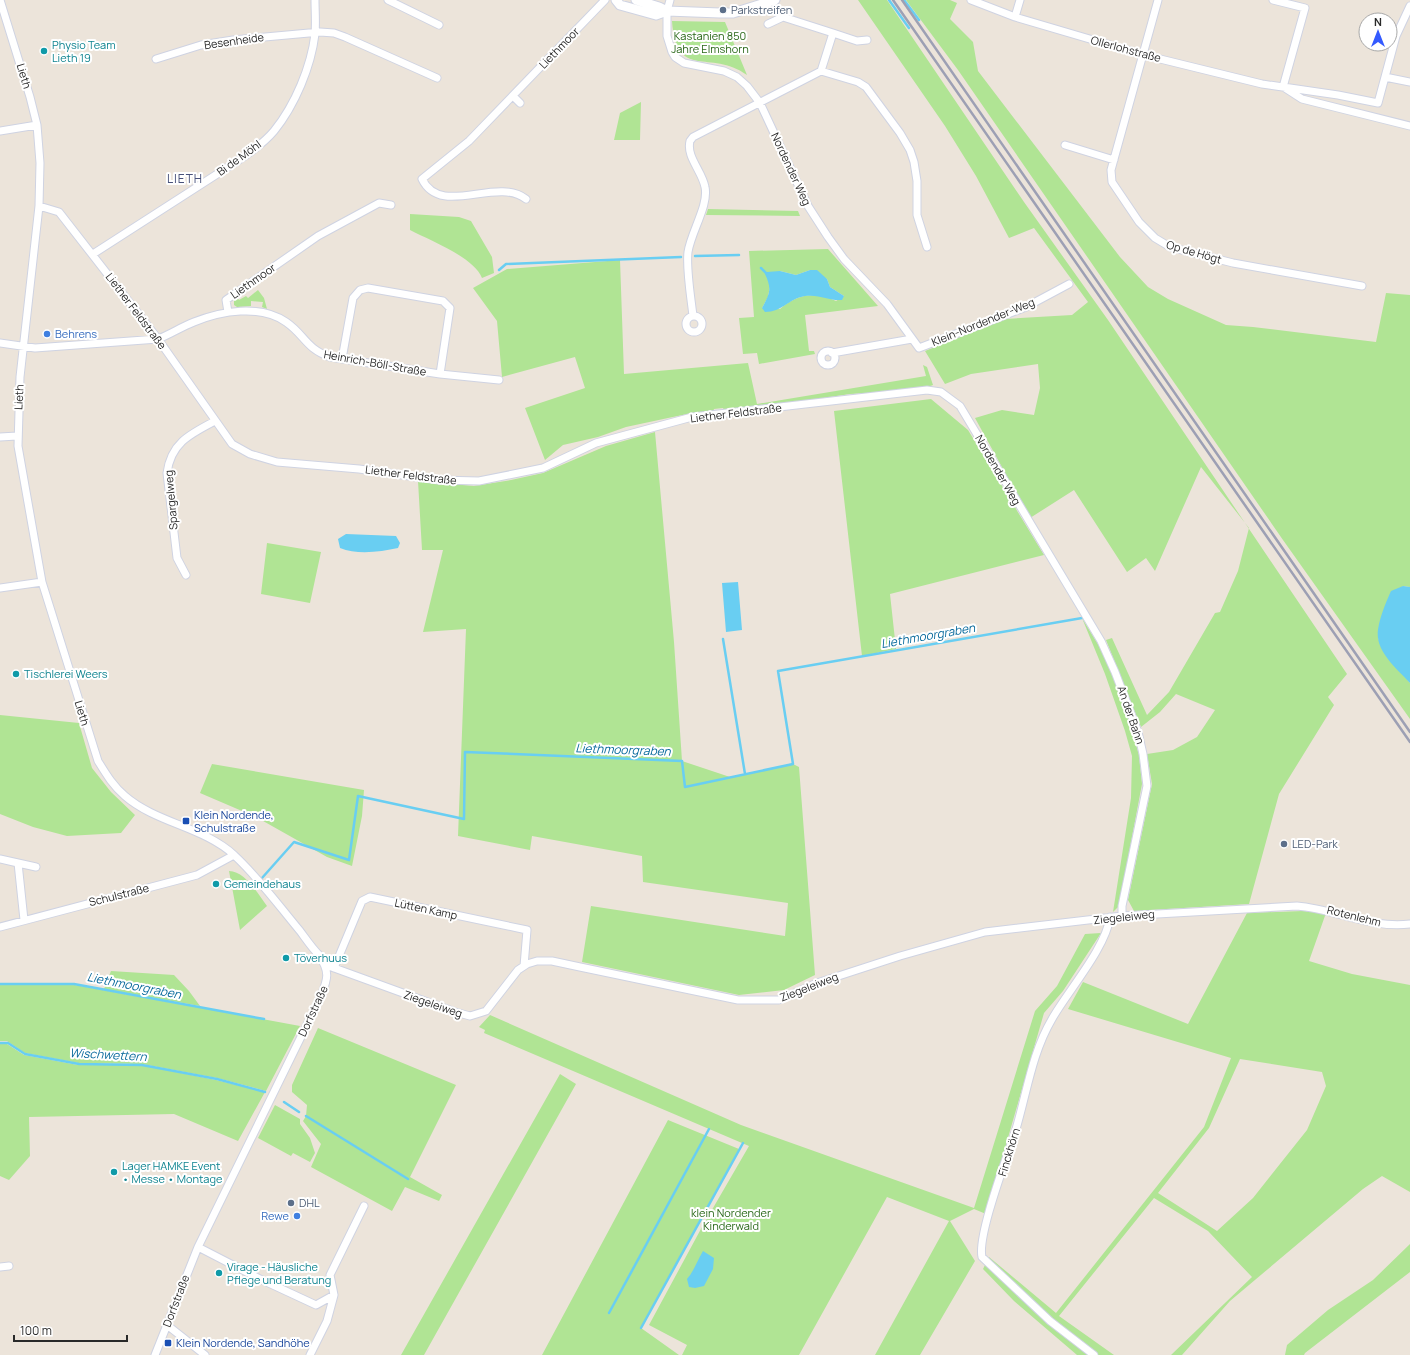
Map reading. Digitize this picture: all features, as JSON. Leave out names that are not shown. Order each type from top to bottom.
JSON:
[{"type":"street","name":"Lieth","points":[[0,0],[30,97],[37,125],[40,163],[39,206],[23,346],[17,436],[23,485],[42,582],[98,761],[113,785],[126,798],[144,808],[195,831],[234,855]]},
{"type":"street","name":"Bi de Möhl","points":[[93,254],[257,148],[273,131],[285,114],[303,79],[311,56],[314,34],[315,0]]},
{"type":"street","points":[[388,0],[439,25]]},
{"type":"street","name":"Liethmoor","points":[[526,199],[519,193],[509,191],[487,191],[467,196],[446,196],[434,193],[426,187],[422,178],[469,141],[605,0]]},
{"type":"street","points":[[616,0],[620,4],[656,15],[667,11]]},
{"type":"street","points":[[636,0],[667,11],[694,14],[733,13],[775,0]]},
{"type":"street","points":[[667,11],[670,0]]},
{"type":"street","name":"Ollerlohstraße","points":[[971,0],[1015,17],[1144,54],[1262,84],[1338,95],[1378,103],[1385,77]]},
{"type":"street","points":[[1015,17],[1020,0]]},
{"type":"street","name":"Op de Högt","points":[[1158,0],[1111,170],[1112,182],[1122,199],[1139,222],[1155,238],[1170,247],[1233,263],[1362,286]]},
{"type":"street","points":[[1273,0],[1305,8],[1283,87]]},
{"type":"street","points":[[1410,6],[1396,36],[1385,77],[1410,82]]},
{"type":"street","name":"Nordender Weg","points":[[667,11],[667,36],[675,57],[684,63],[712,67],[737,77],[747,86],[760,103],[808,206],[820,225],[844,259],[887,304],[919,348]]},
{"type":"street","points":[[768,24],[783,16],[857,41],[867,40]]},
{"type":"street","points":[[314,34],[320,32],[334,33],[437,78]]},
{"type":"street","points":[[693,316],[688,254],[691,235],[704,202],[705,188],[689,152],[690,141],[693,137],[821,70],[833,33]]},
{"type":"street","name":"Besenheide","points":[[156,58],[201,45],[233,40],[314,34]]},
{"type":"street","points":[[821,70],[858,82],[866,87],[900,133],[910,150],[914,162],[917,181],[917,215],[927,247]]},
{"type":"street","name":"Ollerlohstraße","points":[[1283,87],[1302,99],[1410,126]]},
{"type":"street","points":[[513,96],[520,103]]},
{"type":"street","points":[[0,132],[37,125]]},
{"type":"street","points":[[1065,145],[1114,160]]},
{"type":"street","name":"Liethmoor","points":[[0,343],[34,348],[158,338],[169,335],[193,322],[228,312],[226,300],[318,236],[380,203],[390,206]]},
{"type":"street","name":"Liether Feldstraße","points":[[39,206],[58,212],[93,254],[158,338],[232,444],[245,452],[266,460],[359,469],[437,480],[479,481],[543,468],[596,444],[692,417],[927,390],[942,392]]},
{"type":"street","name":"Klein-Nordender-Weg","points":[[919,348],[1026,307],[1069,284]]},
{"type":"street","name":"Heinrich-Böll-Straße","points":[[342,359],[353,298],[360,290],[368,288],[443,301],[450,308],[440,374]]},
{"type":"street","name":"Heinrich-Böll-Straße","points":[[228,312],[262,313],[285,321],[310,347],[318,353],[342,359],[440,374],[499,380]]},
{"type":"street","points":[[832,353],[912,339]]},
{"type":"street","name":"Nordender Weg","points":[[942,392],[960,406],[1048,555]]},
{"type":"street","name":"Spargelweg","points":[[186,575],[177,558],[167,473],[169,459],[175,448],[190,435],[215,421]]},
{"type":"street","points":[[0,437],[17,436]]},
{"type":"street","name":"An der Bahn","points":[[1048,555],[1101,641],[1116,672],[1138,732],[1143,754],[1146,786],[1122,906],[1122,916]]},
{"type":"street","points":[[0,588],[42,582]]},
{"type":"street","points":[[234,855],[264,888],[326,965]]},
{"type":"street","name":"Schulstraße","points":[[0,927],[197,875],[234,855]]},
{"type":"street","points":[[0,859],[36,867]]},
{"type":"street","points":[[18,863],[24,920]]},
{"type":"street","name":"Lütten Kamp","points":[[334,968],[362,901],[370,897],[527,930],[524,966]]},
{"type":"street","name":"Ziegeleiweg","points":[[326,965],[455,1012],[470,1016],[486,1011],[508,980],[524,966],[537,961],[552,961],[738,1000],[779,1000],[817,983],[900,956],[984,932],[1122,916],[1297,906]]},
{"type":"street","name":"Rotenlehm","points":[[1297,906],[1321,908],[1381,924],[1410,924]]},
{"type":"street","name":"Finckhörn","points":[[1094,1355],[1050,1322],[982,1257],[980,1249],[1017,1127],[1034,1059],[1052,1019],[1067,998],[1107,932],[1110,917]]},
{"type":"street","name":"Dorfstraße","points":[[155,1355],[198,1246],[321,996],[328,974],[326,965]]},
{"type":"street","points":[[310,1355],[327,1321],[334,1295],[330,1275],[364,1206]]},
{"type":"street","points":[[198,1246],[260,1280],[316,1305],[334,1295]]},
{"type":"street","points":[[0,1267],[9,1266]]},
{"type":"street","points":[[167,1325],[205,1355]]},
{"type":"green space","points":[[858,0],[887,0],[1024,202],[1108,320],[1245,523],[1201,467],[1155,571],[1146,558],[1127,572],[1074,490],[1030,518],[975,418],[1002,410],[1034,415],[1040,388],[1038,364],[971,374],[945,384],[925,351],[1005,319],[1072,315],[1088,302],[1034,228],[1009,238],[976,176],[945,126]]},
{"type":"green space","points":[[906,0],[950,0],[957,3],[950,19],[973,42],[978,71],[1120,257],[1148,287],[1168,299],[1226,325],[1376,342],[1386,293],[1410,295],[1410,587],[1403,586],[1378,638],[1383,650],[1410,683],[1410,719],[1283,540],[958,70]]},
{"type":"green space","name":"Kastanien 850 Jahre Elmshorn","points":[[672,21],[725,22],[747,75],[733,67],[688,58],[680,51],[675,40]]},
{"type":"green space","points":[[641,102],[640,140],[614,140],[620,113]]},
{"type":"green space","points":[[708,209],[798,211],[800,216],[706,215]]},
{"type":"green space","points":[[410,214],[459,217],[471,221],[492,257],[494,273],[482,278],[477,270],[461,256],[410,230]]},
{"type":"green space","points":[[828,249],[878,306],[805,315],[809,351],[814,351],[815,354],[759,364],[757,353],[743,354],[739,318],[754,317],[749,251]],"holes":[[[810,270],[827,279],[830,287],[844,296],[836,301],[821,296],[806,296],[793,300],[780,309],[762,308],[768,297],[770,286],[780,271],[796,275]]]},
{"type":"green space","points":[[620,260],[624,374],[748,363],[757,404],[926,376],[923,365],[927,367],[933,385],[919,390],[850,394],[757,408],[724,410],[723,408],[714,409],[713,412],[692,413],[626,427],[598,437],[563,445],[545,460],[525,408],[585,388],[575,357],[502,377],[497,321],[473,288],[507,269]]},
{"type":"green space","points":[[258,290],[264,298],[267,309],[262,307],[263,302],[251,301],[251,306],[237,307],[234,305],[234,300],[237,297],[239,300],[246,296],[248,298]]},
{"type":"green space","points":[[931,399],[968,430],[1044,555],[890,594],[896,649],[862,656],[834,411]]},
{"type":"green space","points":[[655,432],[674,642],[682,761],[730,777],[793,764],[799,767],[815,975],[784,990],[739,995],[582,962],[591,906],[785,936],[788,903],[643,882],[642,856],[532,836],[530,850],[458,836],[466,629],[423,632],[443,550],[422,550],[418,481],[474,486],[511,480],[543,473],[606,446]]},
{"type":"green space","points":[[1249,529],[1347,674],[1328,697],[1334,705],[1279,794],[1249,904],[1134,911],[1128,900],[1152,784],[1147,754],[1173,750],[1197,737],[1215,710],[1176,694],[1160,712],[1141,727],[1106,640],[1112,638],[1147,715],[1169,692],[1215,613],[1220,612],[1238,571]]},
{"type":"green space","points":[[267,543],[321,552],[310,603],[261,594]]},
{"type":"green space","points":[[1082,618],[1115,672],[1139,755],[1142,784],[1119,906],[1113,912],[1131,798],[1132,756],[1105,674]]},
{"type":"green space","points":[[0,715],[79,723],[92,768],[111,792],[135,815],[121,833],[67,836],[33,827],[0,814]]},
{"type":"green space","points":[[212,764],[364,790],[362,816],[352,866],[327,857],[256,817],[200,793]]},
{"type":"green space","points":[[229,871],[235,872],[246,879],[267,906],[240,930]]},
{"type":"green space","points":[[1303,911],[1326,913],[1309,961],[1352,974],[1410,985],[1410,1192],[1382,1176],[1363,1189],[1230,1301],[1182,1355],[1171,1355],[1252,1277],[1208,1231],[1154,1198],[1059,1316],[1114,1355],[1077,1355],[1014,1301],[983,1269],[989,1257],[1056,1313],[1204,1127],[1231,1058],[1068,1009],[1083,982],[1188,1024],[1247,913]],"holes":[[[1240,1059],[1322,1072],[1326,1086],[1307,1130],[1253,1198],[1217,1231],[1158,1193],[1209,1128]]]},
{"type":"green space","name":"klein Nordender Kinderwald","points":[[1101,933],[1063,991],[1044,1013],[986,1214],[974,1209],[950,1221],[975,1261],[920,1355],[875,1355],[949,1221],[887,1197],[799,1355],[682,1355],[687,1345],[649,1325],[702,1227],[749,1146],[484,1033],[485,1030],[479,1027],[490,1015],[741,1125],[974,1208],[1035,1011],[1057,986],[1085,934]]},
{"type":"green space","points":[[111,971],[174,975],[189,991],[200,1006],[104,989]]},
{"type":"green space","points":[[0,985],[75,985],[300,1026],[266,1091],[217,1078],[142,1064],[78,1063],[25,1053],[7,1041],[0,1041]]},
{"type":"green space","points":[[318,1028],[456,1085],[410,1177],[442,1195],[439,1201],[405,1187],[392,1211],[311,1167],[321,1144],[303,1121],[306,1116],[307,1105],[292,1092],[292,1085]]},
{"type":"green space","points":[[0,1043],[7,1044],[24,1055],[78,1065],[141,1065],[216,1080],[265,1092],[238,1141],[174,1114],[29,1117],[30,1156],[9,1180],[0,1176]]},
{"type":"green space","points":[[560,1074],[576,1084],[424,1355],[401,1355]]},
{"type":"green space","points":[[275,1105],[300,1119],[300,1124],[310,1138],[315,1153],[310,1162],[293,1153],[291,1156],[258,1138]]},
{"type":"green space","points":[[668,1120],[739,1149],[641,1328],[679,1355],[542,1355]]},
{"type":"green space","points":[[1410,1244],[1410,1272],[1304,1355],[1285,1355],[1287,1345],[1328,1310],[1373,1280]]},
{"type":"water","points":[[810,270],[817,270],[827,279],[830,287],[844,296],[842,300],[805,296],[776,310],[765,312],[762,308],[769,291],[769,284],[765,274],[767,272],[780,271],[796,275]]},
{"type":"water","points":[[346,534],[396,536],[400,543],[398,548],[376,552],[354,552],[340,548],[338,539]]},
{"type":"water","points":[[738,582],[742,630],[726,632],[722,583]]},
{"type":"water","points":[[1403,586],[1410,587],[1410,683],[1386,657],[1379,644],[1378,638],[1378,627],[1391,591]]},
{"type":"water","points":[[703,1251],[714,1258],[713,1269],[704,1286],[695,1288],[689,1287],[687,1279]]},
{"type":"waterway","points":[[889,0],[909,28]]},
{"type":"waterway","points":[[904,0],[919,20]]},
{"type":"waterway","points":[[695,256],[739,255]]},
{"type":"waterway","points":[[499,270],[506,264],[681,257]]},
{"type":"waterway","points":[[761,268],[766,273]]},
{"type":"waterway","name":"Liethmoorgraben","points":[[262,878],[294,842],[349,860],[358,796],[464,819],[465,752],[682,761],[685,787],[793,764],[778,671],[1082,618]]},
{"type":"waterway","points":[[723,639],[745,774]]},
{"type":"waterway","name":"Liethmoorgraben","points":[[0,984],[74,984],[264,1019]]},
{"type":"waterway","name":"Wischwettern","points":[[0,1043],[8,1043],[25,1054],[79,1064],[142,1065],[217,1079],[265,1092]]},
{"type":"waterway","name":"Wischwettern","points":[[284,1102],[299,1112]]},
{"type":"waterway","name":"Wischwettern","points":[[306,1116],[408,1179]]},
{"type":"waterway","points":[[609,1313],[709,1129]]},
{"type":"waterway","points":[[641,1328],[743,1143]]},
{"type":"railway","points":[[893,0],[1410,742]]},
{"type":"railway","points":[[902,0],[1410,732]]},
{"type":"place","name":"Parkstreifen","points":[[723,10]]},
{"type":"place","name":"Physio Team Lieth 19","points":[[44,51]]},
{"type":"place","name":"Behrens","points":[[47,334]]},
{"type":"place","name":"Tischlerei Weers","points":[[16,674]]},
{"type":"place","name":"Klein Nordende, Schulstraße","points":[[186,821]]},
{"type":"place","name":"LED-Park","points":[[1284,844]]},
{"type":"place","name":"Gemeindehaus","points":[[216,884]]},
{"type":"place","name":"Töverhuus","points":[[286,958]]},
{"type":"place","name":"Lager HAMKE Event • Messe • Montage","points":[[114,1172]]},
{"type":"place","name":"DHL","points":[[291,1203]]},
{"type":"place","name":"Rewe","points":[[297,1216]]},
{"type":"place","name":"Virage - Häusliche Pflege und Beratung","points":[[219,1273]]},
{"type":"place","name":"Klein Nordende, Sandhöhe","points":[[168,1343]]},
{"type":"district","name":"LIETH","points":[[185,179]]}]
